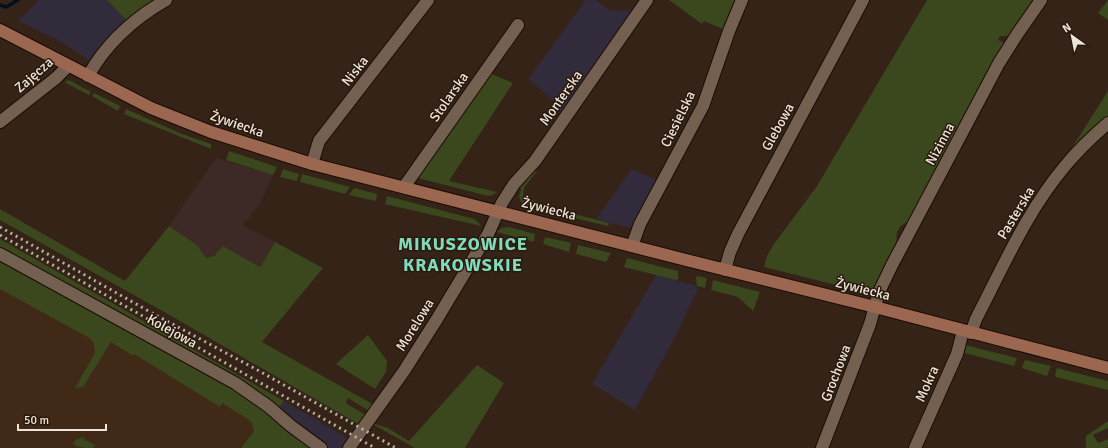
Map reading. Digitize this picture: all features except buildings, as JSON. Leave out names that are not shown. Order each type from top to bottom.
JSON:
[{"type":"main road","name":"Żywiecka","points":[[0,30],[151,108],[231,138],[312,164],[875,307],[1108,368]]},
{"type":"street","points":[[88,76],[113,40],[136,21],[166,0]]},
{"type":"street","name":"Niska","points":[[312,164],[319,141],[428,0]]},
{"type":"street","name":"Monterska","points":[[498,212],[514,184],[535,161],[647,0]]},
{"type":"street","name":"Ciesielska","points":[[632,246],[640,224],[703,106],[729,30],[742,0]]},
{"type":"street","name":"Glebowa","points":[[725,270],[730,252],[738,234],[863,0]]},
{"type":"street","name":"Nizinna","points":[[875,307],[879,292],[892,265],[999,63],[1041,0]]},
{"type":"street","name":"Stolarska","points":[[404,187],[518,25]]},
{"type":"street","name":"Zajęcza","points":[[0,122],[56,78],[68,66]]},
{"type":"street","name":"Pasterska","points":[[967,332],[976,318],[1032,212],[1064,167],[1079,150],[1108,123]]},
{"type":"street","name":"Morelowa","points":[[349,448],[404,371],[438,319],[488,234],[498,212]]},
{"type":"street","name":"Kolejowa","points":[[0,254],[235,383],[268,406],[290,426],[320,448]]},
{"type":"street","name":"Grochowa","points":[[822,448],[854,368],[875,307]]},
{"type":"street","name":"Mokra","points":[[915,448],[967,332]]},
{"type":"shaded area","points":[[39,0],[107,0],[128,22],[90,61],[60,41],[18,21]]},
{"type":"shaded area","points":[[586,0],[595,0],[610,10],[635,11],[563,113],[560,111],[559,105],[528,79]]},
{"type":"shaded area","points":[[216,158],[273,175],[260,204],[242,225],[275,242],[260,267],[223,246],[214,256],[206,258],[197,245],[169,226]]},
{"type":"shaded area","points":[[632,169],[660,182],[634,229],[596,219]]},
{"type":"shaded area","points":[[0,260],[269,420],[245,448],[0,448]]},
{"type":"shaded area","points":[[656,275],[697,286],[698,289],[675,337],[635,410],[592,384]]},
{"type":"shaded area","points":[[284,401],[349,439],[343,448],[326,448],[277,410]]},
{"type":"green space","points":[[107,0],[158,0],[128,22]]},
{"type":"green space","points":[[669,0],[739,0],[725,30],[704,21],[702,24]]},
{"type":"green space","points":[[927,0],[1037,0],[1011,35],[1000,36],[998,40],[1003,42],[1005,45],[912,220],[903,224],[898,230],[896,238],[898,248],[872,294],[764,267],[767,256],[774,244],[817,186]]},
{"type":"green space","points":[[1108,0],[1108,20],[1098,13]]},
{"type":"green space","points":[[487,72],[513,83],[449,181],[497,192],[488,196],[418,178],[417,175]]},
{"type":"green space","points":[[69,80],[91,92],[89,95],[64,82]]},
{"type":"green space","points":[[1108,91],[1108,119],[1061,165]]},
{"type":"green space","points":[[94,93],[120,106],[118,111],[92,96]]},
{"type":"green space","points":[[126,109],[182,134],[211,144],[211,149],[124,114]]},
{"type":"green space","points":[[229,151],[277,167],[273,175],[226,160]]},
{"type":"green space","points":[[283,169],[299,174],[297,181],[280,177]]},
{"type":"green space","points":[[535,170],[537,171],[524,188],[523,197],[565,211],[563,215],[526,206],[521,202],[519,196],[521,189],[519,186]]},
{"type":"green space","points":[[302,174],[350,187],[345,194],[300,182]]},
{"type":"green space","points":[[354,188],[377,194],[376,201],[349,195]]},
{"type":"green space","points":[[387,196],[474,219],[481,226],[385,204]]},
{"type":"green space","points":[[0,209],[125,281],[169,226],[197,245],[206,258],[214,256],[223,246],[260,267],[275,242],[323,268],[262,342],[376,406],[371,412],[348,398],[346,403],[367,416],[360,425],[173,317],[0,220]]},
{"type":"green space","points":[[571,213],[609,223],[608,226],[570,217]]},
{"type":"green space","points":[[509,227],[535,234],[534,242],[497,232],[502,228]]},
{"type":"green space","points":[[545,237],[571,243],[569,252],[543,244]]},
{"type":"green space","points":[[0,239],[284,401],[277,410],[0,251]]},
{"type":"green space","points":[[578,245],[611,253],[606,262],[576,254]]},
{"type":"green space","points":[[0,256],[233,386],[316,448],[241,448],[254,431],[252,423],[248,419],[222,403],[220,407],[134,354],[133,356],[111,342],[83,387],[75,388],[95,353],[94,344],[91,339],[0,289]]},
{"type":"green space","points":[[627,258],[678,271],[678,279],[676,280],[624,267]]},
{"type":"green space","points":[[697,276],[707,278],[705,288],[697,286]]},
{"type":"green space","points":[[713,280],[760,292],[753,311],[738,297],[711,290]]},
{"type":"green space","points":[[368,335],[387,361],[386,372],[375,389],[336,364]]},
{"type":"green space","points":[[965,345],[1017,358],[1014,366],[961,352]]},
{"type":"green space","points":[[1025,360],[1051,366],[1047,376],[1022,368]]},
{"type":"green space","points":[[477,365],[504,383],[465,448],[415,448],[374,425],[388,428],[409,441]]},
{"type":"green space","points":[[1057,368],[1108,381],[1108,390],[1056,377],[1055,375]]},
{"type":"green space","points":[[1108,421],[1108,428],[1093,435],[1098,443],[1108,439],[1108,447],[1086,448],[1086,436]]},
{"type":"green space","points":[[83,437],[85,440],[95,445],[93,448],[79,447],[73,444],[75,440]]},
{"type":"waterway","points":[[0,5],[6,7],[18,0]]},
{"type":"railway","points":[[0,227],[396,448]]},
{"type":"railway","points":[[0,235],[375,448]]},
{"type":"district","name":"MIKUSZOWICE KRAKOWSKIE","points":[[463,254]]}]
